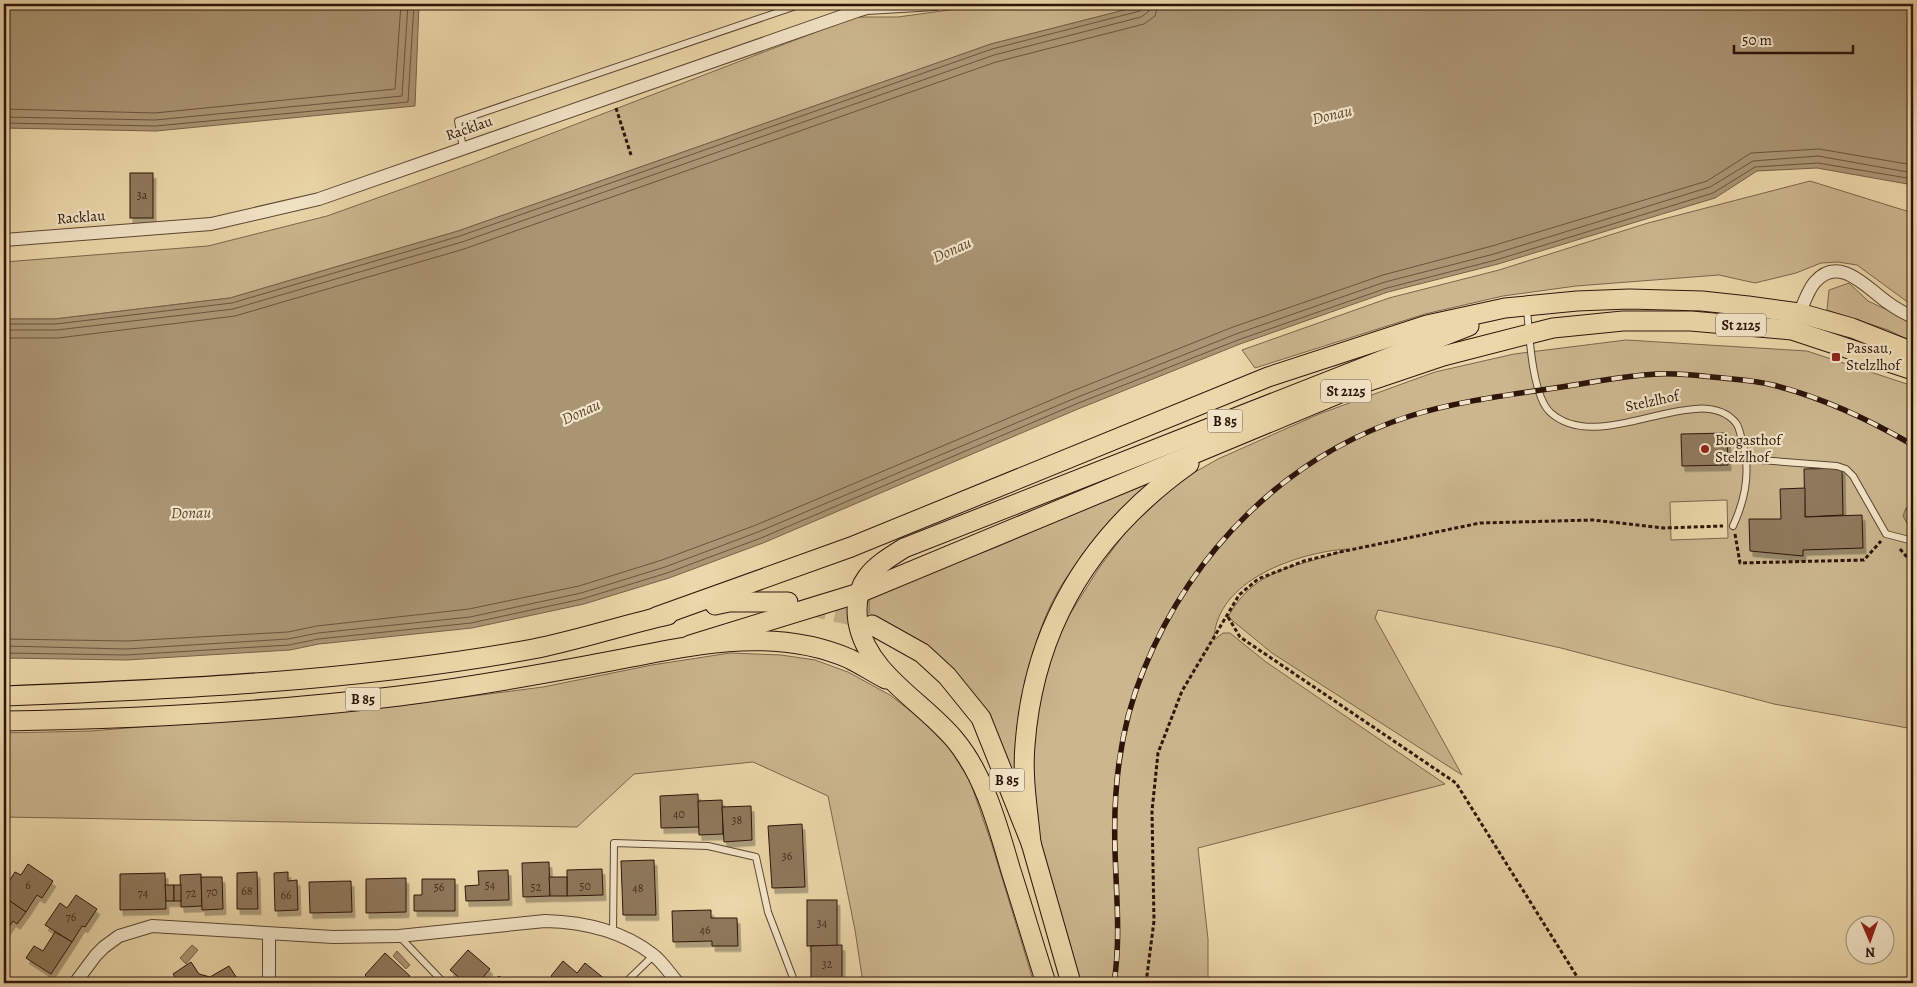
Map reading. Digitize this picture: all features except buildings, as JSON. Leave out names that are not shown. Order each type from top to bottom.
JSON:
[{"type":"main road","name":"St 2125","points":[[1526,306],[1577,301],[1672,300],[1739,305],[1796,322],[1883,339],[1913,352]]},
{"type":"main road","name":"B 85","points":[[1046,983],[1001,837],[979,781],[956,742],[936,718],[898,686],[877,664],[862,636],[858,621],[859,593],[873,569],[904,548],[1430,339],[1526,306]]},
{"type":"main road","points":[[656,617],[851,547],[1268,377],[1427,324],[1505,308],[1526,306]]},
{"type":"main road","name":"St 2125","points":[[1251,431],[1369,381],[1444,356],[1553,328],[1623,321],[1796,322],[1913,370]]},
{"type":"main road","name":"B 85","points":[[1031,843],[1025,779],[1027,729],[1037,671],[1052,628],[1064,602],[1094,554],[1131,510],[1188,464],[1251,431]]},
{"type":"main road","points":[[690,645],[859,593],[1251,431]]},
{"type":"main road","name":"B 85","points":[[4,696],[210,686],[365,673],[534,648],[656,617],[729,602],[788,602]]},
{"type":"main road","name":"B 85","points":[[872,624],[922,653],[947,676],[981,718],[1031,843],[1071,983]]},
{"type":"main road","name":"B 85","points":[[4,721],[219,712],[399,696],[591,665],[690,645],[743,640],[793,644],[850,659],[898,686]]},
{"type":"street","name":"Racklau","points":[[4,240],[211,224],[319,199],[855,7],[935,4]]},
{"type":"street","points":[[1796,322],[1814,282],[1824,275],[1836,272],[1850,273],[1860,279],[1886,302],[1913,317]]},
{"type":"street","points":[[75,983],[96,955],[119,936],[138,929],[161,925],[333,937],[399,936],[545,921],[568,922],[613,931],[654,955],[678,983]]},
{"type":"street","points":[[269,934],[269,983]]},
{"type":"lane","points":[[464,148],[458,121],[802,4]]},
{"type":"lane","name":"Stelzlhof","points":[[1526,306],[1531,356],[1543,404],[1551,414],[1573,425],[1605,428],[1683,409],[1707,410],[1728,416],[1738,425],[1747,458],[1744,502],[1733,526]]},
{"type":"lane","points":[[1747,458],[1837,466],[1846,469],[1853,476],[1886,534],[1913,541]]},
{"type":"lane","points":[[613,931],[614,843],[708,846],[756,857],[768,912],[795,982],[756,983]]},
{"type":"lane","points":[[399,936],[444,983]]},
{"type":"lane","points":[[625,983],[654,955]]},
{"type":"path","points":[[622,126],[631,155]]},
{"type":"path","points":[[1146,983],[1154,921],[1152,811],[1158,753],[1182,691],[1228,617],[1239,595],[1258,580],[1304,561],[1480,523],[1593,520],[1664,528],[1733,526],[1740,563],[1864,560],[1886,534],[1913,564]]},
{"type":"path","points":[[1228,617],[1240,637],[1456,783],[1581,983]]},
{"type":"shaded area","points":[[993,4],[1148,4],[991,44],[458,231],[230,298],[55,319],[4,319],[4,262],[208,246],[327,216],[472,164],[855,17],[898,17]]},
{"type":"shaded area","points":[[1810,181],[1913,213],[1913,306],[1857,265],[1838,262],[1821,263],[1796,273],[1755,283],[1719,275],[1576,286],[1503,296],[1425,314],[1255,368],[1242,350],[1389,298],[1499,270],[1648,223]]},
{"type":"shaded area","points":[[1849,283],[1868,301],[1913,322],[1913,342],[1888,330],[1827,310],[1829,290]]},
{"type":"shaded area","points":[[1626,340],[1807,351],[1913,386],[1913,504],[1906,508],[1908,525],[1913,527],[1913,729],[1774,704],[1561,648],[1378,610],[1375,618],[1462,775],[1272,653],[1228,617],[1239,600],[1252,587],[1266,578],[1296,565],[1348,549],[1328,551],[1284,563],[1263,573],[1244,586],[1228,601],[1218,619],[1214,640],[1223,633],[1230,633],[1266,662],[1445,784],[1198,848],[1208,939],[1208,983],[1079,983],[1036,833],[1031,789],[1033,736],[1043,671],[1068,617],[1099,568],[1127,530],[1181,480],[1218,459],[1319,414],[1435,372],[1514,354]],"holes":[[[1727,500],[1728,538],[1671,540],[1670,502]]]},
{"type":"shaded area","points":[[1161,476],[1093,545],[1072,570],[1058,591],[1037,639],[1030,665],[1020,719],[1017,770],[1013,772],[995,730],[915,639],[869,613],[869,596],[997,547]]},
{"type":"shaded area","points":[[730,653],[781,655],[815,660],[848,672],[890,695],[921,719],[950,749],[970,781],[992,845],[1034,983],[863,983],[855,930],[828,796],[753,762],[634,774],[577,827],[4,817],[4,733],[91,731],[396,706],[543,687],[652,665]]},
{"type":"water","points":[[4,4],[419,4],[415,106],[156,131],[4,128]]},
{"type":"water","points":[[419,4],[476,4],[465,7]]},
{"type":"water","name":"Donau","points":[[1148,4],[1913,4],[1913,185],[1817,168],[1757,171],[1715,198],[1498,264],[1388,292],[1240,344],[1078,409],[763,543],[669,578],[584,604],[472,628],[319,644],[290,650],[126,660],[4,658],[4,319],[55,319],[230,298],[458,231],[991,44]]},
{"type":"water","points":[[1913,504],[1913,527],[1908,525],[1903,516],[1906,508]]},
{"type":"water","points":[[192,945],[198,950],[186,964],[180,958]]},
{"type":"water","points":[[397,951],[410,965],[406,969],[393,956]]},
{"type":"tunnel","points":[[808,606],[848,615],[871,624]]},
{"type":"railway","points":[[1114,983],[1118,933],[1115,826],[1117,780],[1129,713],[1144,669],[1164,626],[1189,585],[1217,547],[1249,513],[1284,482],[1323,455],[1365,433],[1410,416],[1444,407],[1616,378],[1664,374],[1750,381],[1791,390],[1845,410],[1913,445]]},
{"type":"place","name":"Passau, Stelzlhof","points":[[1836,357]]},
{"type":"place","name":"Biogasthof Stelzlhof","points":[[1705,449]]}]
